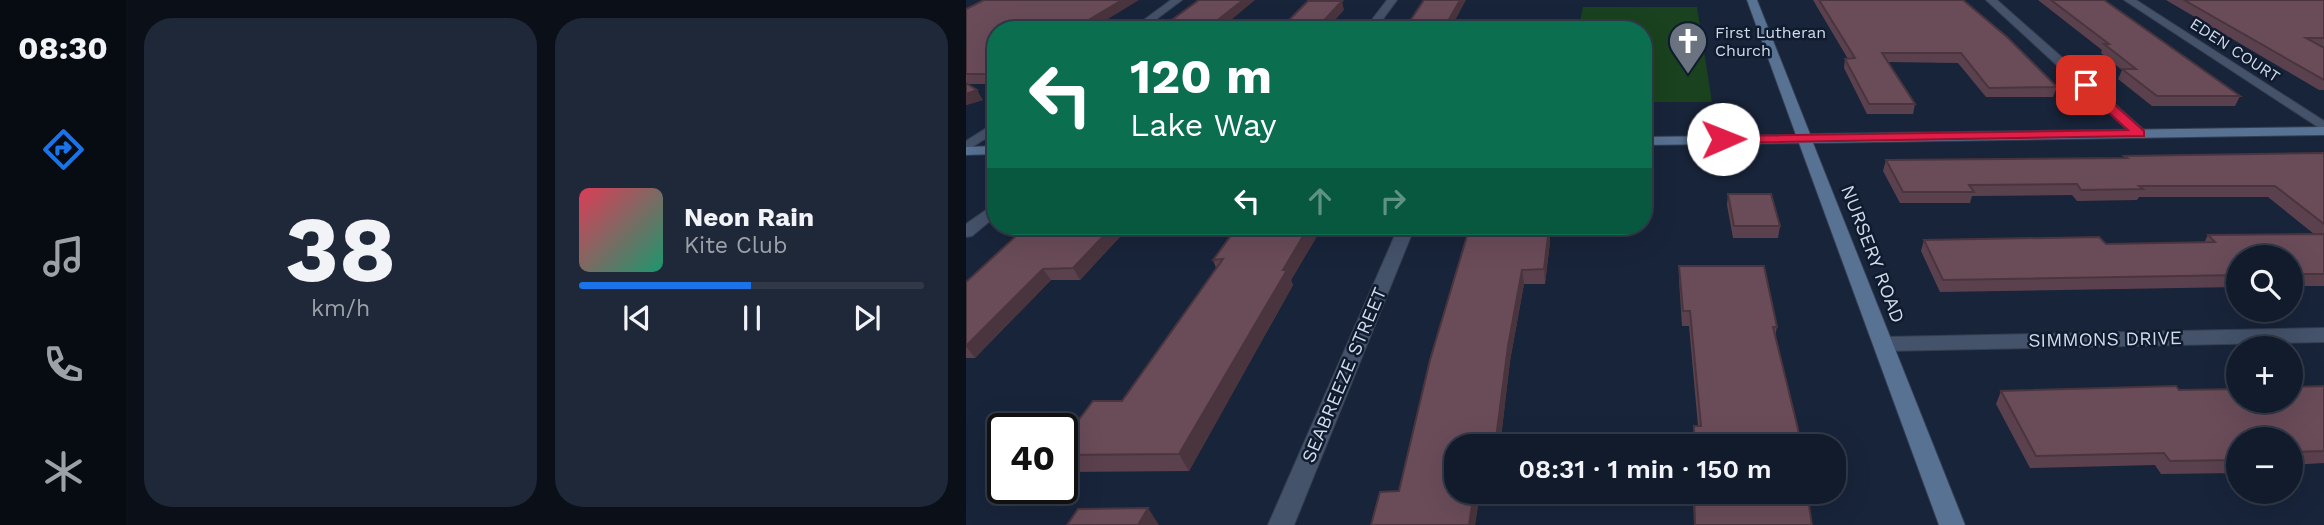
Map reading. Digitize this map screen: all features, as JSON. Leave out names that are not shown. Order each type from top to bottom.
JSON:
[{"type":"street","points":[[1148,21],[1177,0]]},
{"type":"street","points":[[1376,21],[1392,0]]},
{"type":"street","name":"NURSERY ROAD","points":[[1752,0],[1803,138],[1839,222],[1952,525]]},
{"type":"street","points":[[1991,0],[2139,133]]},
{"type":"street","name":"EDEN COURT","points":[[2129,0],[2324,129]]},
{"type":"street","points":[[1652,141],[2324,129]]},
{"type":"street","points":[[966,149],[987,133]]},
{"type":"street","points":[[966,149],[987,150]]},
{"type":"street","points":[[966,232],[987,215]]},
{"type":"street","name":"SEABREEZE STREET","points":[[1281,525],[1403,235]]},
{"type":"street","name":"SIMMONS DRIVE","points":[[1885,344],[2324,335]]},
{"type":"green space","points":[[1583,7],[1697,7],[1712,102],[1652,102],[1652,21],[1580,21]]},
{"type":"building","points":[[984,0],[1122,0],[1087,21],[987,21],[987,74],[966,74],[966,9]]},
{"type":"building","points":[[1199,0],[1243,0],[1216,21],[1170,21]]},
{"type":"building","points":[[1424,0],[1460,0],[1448,21],[1410,21]]},
{"type":"building","points":[[1819,0],[1963,0],[2007,37],[2057,87],[1989,88],[1961,53],[1882,53],[1915,104],[1869,104],[1845,59],[1855,58]]},
{"type":"building","points":[[2051,0],[2104,0],[2240,96],[2157,96],[2122,69],[2136,69],[2104,44],[2109,44]]},
{"type":"building","points":[[2184,0],[2324,0],[2324,38],[2306,38],[2324,48],[2324,80]]},
{"type":"building","points":[[1308,1],[1342,1],[1323,21],[1288,21]]},
{"type":"building","points":[[966,83],[977,90],[966,94]]},
{"type":"building","points":[[2324,153],[2324,224],[2275,186],[2139,186],[2143,189],[2081,190],[2077,184],[1969,185],[1974,192],[1903,192],[1886,160],[2127,158],[2124,156]]},
{"type":"building","points":[[1728,194],[1771,194],[1780,226],[1734,226]]},
{"type":"building","points":[[2324,234],[2324,274],[2303,274],[2303,245],[2226,245],[2226,275],[1943,280],[1924,240],[2099,237],[2106,244],[2215,242],[2208,235]]},
{"type":"building","points":[[1017,235],[1104,235],[1073,268],[1043,269],[966,346],[966,282]]},
{"type":"building","points":[[1231,235],[1304,235],[1283,270],[1287,270],[1179,454],[1078,455],[1078,421],[1093,401],[1122,401],[1223,259],[1213,260]]},
{"type":"building","points":[[1467,235],[1548,235],[1544,269],[1522,270],[1508,346],[1497,434],[1444,434],[1444,504],[1472,504],[1469,525],[1371,525],[1380,492],[1399,491],[1430,360]]},
{"type":"building","points":[[1679,266],[1764,266],[1777,327],[1773,327],[1799,434],[1694,434],[1694,426],[1701,426],[1690,311],[1683,311]]},
{"type":"building","points":[[2176,386],[2179,390],[2226,389],[2226,413],[2303,413],[2303,387],[2324,386],[2324,451],[2303,452],[2303,427],[2226,427],[2226,460],[2170,461],[2164,453],[2036,456],[2001,391]]},
{"type":"building","points":[[1694,504],[1809,504],[1812,525],[1695,525]]},
{"type":"building","points":[[1148,508],[1138,525],[1067,525],[1078,509]]},
{"type":"place","name":"First Lutheran Church","points":[[1688,75]]},
{"type":"route","points":[[1723,139],[2139,133],[2086,85]]}]
